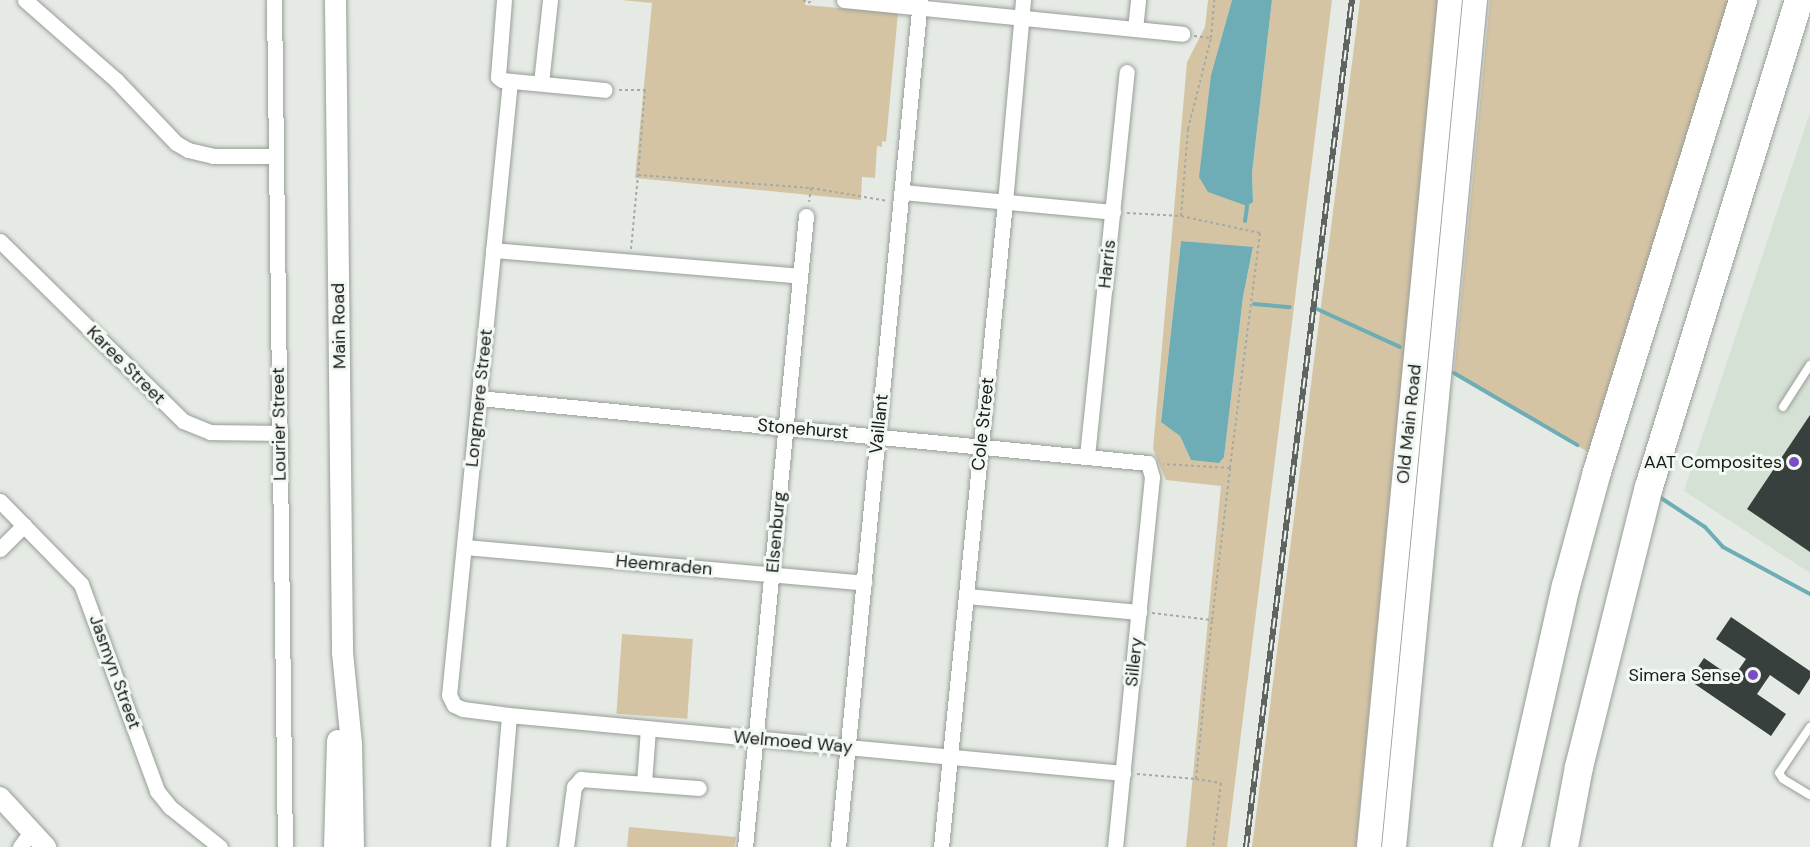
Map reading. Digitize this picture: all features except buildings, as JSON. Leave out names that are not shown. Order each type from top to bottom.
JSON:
[{"type":"highway","points":[[1507,847],[1561,609],[1597,472],[1640,325],[1743,0]]},
{"type":"highway","points":[[1564,847],[1579,767],[1649,487],[1799,0]]},
{"type":"main road","name":"Main Road","points":[[335,0],[342,652],[351,743],[353,847]]},
{"type":"main road","name":"Old Main Road","points":[[1368,847],[1450,0]]},
{"type":"main road","name":"Old Main Road","points":[[1394,847],[1475,0]]},
{"type":"main road","name":"Main Road","points":[[334,847],[338,688],[342,652]]},
{"type":"street","points":[[25,0],[116,80],[176,143],[188,150],[213,156],[276,156]]},
{"type":"street","name":"Lourier Street","points":[[274,0],[285,847]]},
{"type":"street","points":[[504,0],[496,72],[500,79],[605,90]]},
{"type":"street","points":[[542,83],[550,0]]},
{"type":"street","points":[[844,0],[919,3],[1021,17],[1182,34]]},
{"type":"street","name":"Cole Street","points":[[941,847],[1023,0]]},
{"type":"street","points":[[1136,29],[1138,0]]},
{"type":"street","name":"Vaillant","points":[[838,847],[919,3]]},
{"type":"street","name":"Harris","points":[[1087,456],[1127,72]]},
{"type":"street","name":"Longmere Street","points":[[463,709],[453,705],[449,695],[510,81]]},
{"type":"street","points":[[902,197],[1005,202],[1113,212]]},
{"type":"street","name":"Elsenburg","points":[[745,847],[806,216]]},
{"type":"street","name":"Karee Street","points":[[0,241],[183,421],[210,432],[279,433]]},
{"type":"street","points":[[493,250],[800,276]]},
{"type":"street","name":"Stonehurst","points":[[478,398],[1087,456],[1150,470]]},
{"type":"street","name":"Sillery","points":[[1115,847],[1150,470]]},
{"type":"street","name":"Jasmyn Street","points":[[0,501],[73,573],[87,594],[157,790],[170,807],[220,847]]},
{"type":"street","points":[[0,549],[24,525]]},
{"type":"street","name":"Heemraden","points":[[464,547],[864,583]]},
{"type":"street","points":[[966,596],[1138,612]]},
{"type":"street","name":"Welmoed Way","points":[[463,709],[648,729],[1123,773]]},
{"type":"street","points":[[498,847],[509,715]]},
{"type":"street","points":[[644,783],[648,729]]},
{"type":"street","points":[[566,847],[573,793],[578,781],[590,778],[699,788]]},
{"type":"street","points":[[0,797],[25,840],[46,847]]},
{"type":"lane","points":[[1783,407],[1810,365]]},
{"type":"lane","points":[[1810,727],[1779,773],[1783,780],[1810,795]]},
{"type":"path","points":[[803,0],[808,3],[813,0]]},
{"type":"path","points":[[1181,216],[1188,129],[1210,38],[1214,0]]},
{"type":"path","points":[[1182,34],[1210,38]]},
{"type":"path","points":[[605,90],[645,90],[629,261]]},
{"type":"path","points":[[638,175],[902,197]]},
{"type":"path","points":[[806,216],[811,188]]},
{"type":"path","points":[[1113,212],[1181,216],[1260,233],[1212,620],[1196,780]]},
{"type":"path","points":[[1150,470],[1230,468]]},
{"type":"path","points":[[1138,612],[1212,620]]},
{"type":"path","points":[[1123,773],[1221,783],[1213,847]]},
{"type":"shaded area","points":[[621,0],[805,0],[805,5],[898,13],[886,142],[882,141],[882,147],[877,146],[875,178],[862,177],[861,200],[635,178],[652,3]]},
{"type":"shaded area","points":[[1208,0],[1232,0],[1211,75],[1240,203],[1247,206],[1253,201],[1252,173],[1272,0],[1332,0],[1227,847],[1186,847],[1221,486],[1166,480],[1153,449],[1187,62],[1205,27]],"holes":[[[1181,241],[1253,248],[1243,297],[1224,457],[1191,460],[1180,436],[1161,421]]]},
{"type":"shaded area","points":[[1360,0],[1438,0],[1356,847],[1252,847]]},
{"type":"shaded area","points":[[1490,0],[1729,0],[1588,452],[1454,373]]},
{"type":"shaded area","points":[[1810,112],[1810,573],[1684,491]]},
{"type":"shaded area","points":[[622,634],[693,639],[687,719],[616,714]]},
{"type":"shaded area","points":[[629,827],[736,837],[734,847],[627,847]]},
{"type":"water","points":[[1232,0],[1272,0],[1252,173],[1253,202],[1247,206],[1208,192],[1199,177],[1211,75]]},
{"type":"water","points":[[1181,241],[1253,247],[1243,297],[1224,457],[1219,463],[1191,460],[1180,436],[1161,422]]},
{"type":"waterway","points":[[1245,221],[1247,206]]},
{"type":"waterway","points":[[1254,304],[1290,307]]},
{"type":"waterway","points":[[1317,309],[1400,347]]},
{"type":"waterway","points":[[1454,373],[1577,445]]},
{"type":"waterway","points":[[1658,496],[1705,527],[1723,547],[1810,594]]},
{"type":"railway","points":[[1246,847],[1352,0]]},
{"type":"place","name":"AAT Composites","points":[[1794,462]]},
{"type":"place","name":"Simera Sense","points":[[1753,675]]}]
